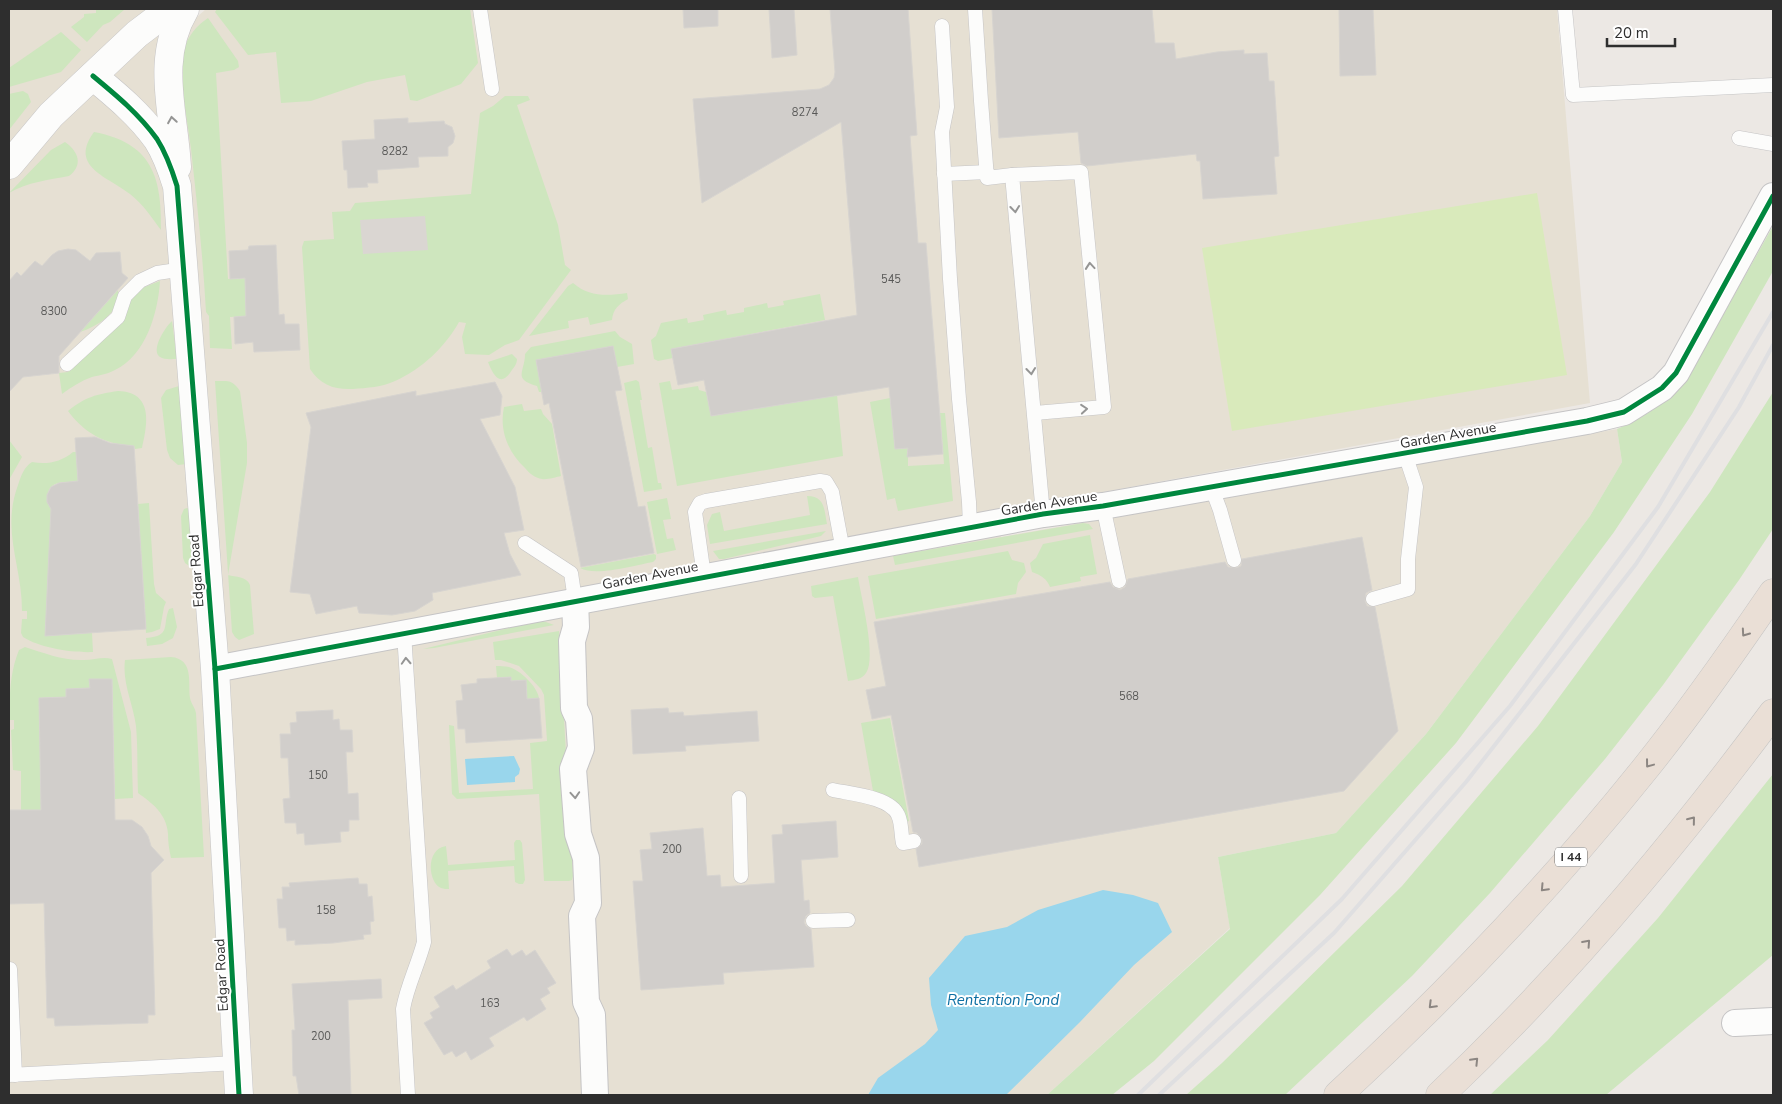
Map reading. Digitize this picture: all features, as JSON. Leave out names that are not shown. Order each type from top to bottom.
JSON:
[{"type":"highway","name":"I 44","points":[[1338,1095],[1390,1048],[1478,959],[1564,867],[1645,769],[1719,671],[1773,593]]},
{"type":"highway","points":[[1440,1095],[1544,991],[1628,897],[1708,799],[1773,713]]},
{"type":"street","points":[[9,165],[51,115],[137,34],[170,9]]},
{"type":"street","points":[[177,186],[176,143],[169,98],[167,66],[176,23],[185,9]]},
{"type":"street","name":"Edgar Road","points":[[93,76],[129,107],[157,140],[168,160],[177,186],[215,669],[239,1095]]},
{"type":"street","name":"Garden Avenue","points":[[215,669],[970,527],[1405,454],[1588,421],[1624,412],[1662,388],[1676,373],[1773,196]]},
{"type":"street","points":[[575,600],[576,627],[572,641],[574,708],[580,719],[580,748],[573,769],[578,834],[586,858],[588,903],[582,916],[586,1002],[592,1015],[595,1095]]},
{"type":"street","points":[[1735,1023],[1773,1021]]},
{"type":"lane","points":[[480,9],[492,89]]},
{"type":"lane","points":[[975,9],[988,178],[1081,172],[1104,407],[1035,413]]},
{"type":"lane","points":[[1564,9],[1573,95],[1773,85]]},
{"type":"lane","points":[[942,26],[947,107],[942,132],[944,174],[959,399],[970,527]]},
{"type":"lane","points":[[1739,138],[1773,144]]},
{"type":"lane","points":[[944,174],[987,172]]},
{"type":"lane","points":[[1012,175],[1044,514]]},
{"type":"lane","points":[[67,364],[118,317],[125,296],[140,281],[157,273],[184,270]]},
{"type":"lane","points":[[1373,599],[1408,589],[1408,558],[1416,487],[1405,454]]},
{"type":"lane","points":[[704,576],[695,512],[700,503],[706,501],[820,481],[826,482],[832,492],[843,551]]},
{"type":"lane","points":[[1211,486],[1234,560]]},
{"type":"lane","points":[[1103,506],[1119,581]]},
{"type":"lane","points":[[525,543],[571,574],[575,600]]},
{"type":"lane","points":[[404,633],[424,942],[419,962],[405,997],[403,1009],[408,1095]]},
{"type":"lane","points":[[833,790],[889,804],[898,815],[903,843],[914,841]]},
{"type":"lane","points":[[739,798],[741,876]]},
{"type":"lane","points":[[813,921],[848,920]]},
{"type":"lane","points":[[10,969],[12,1075],[237,1063]]},
{"type":"shaded area","points":[[9,9],[184,9],[188,25],[206,9],[1557,9],[1590,403],[999,511],[1001,537],[1617,429],[1622,462],[1590,516],[1426,734],[1336,833],[1218,857],[1230,928],[1047,1095],[9,1095]]},
{"type":"shaded area","points":[[425,216],[428,250],[363,254],[360,220]]},
{"type":"green space","points":[[96,9],[125,9],[110,22],[103,25],[87,42],[71,27],[84,17],[84,14],[96,13]]},
{"type":"green space","points":[[217,9],[470,9],[478,63],[461,84],[417,101],[410,100],[405,75],[367,82],[311,101],[281,103],[276,52],[248,55],[215,12]]},
{"type":"green space","points":[[208,18],[238,61],[239,67],[234,70],[216,73],[228,279],[249,278],[246,297],[250,316],[230,317],[232,349],[210,348],[209,316],[206,312],[198,210],[182,75],[184,51],[187,41],[200,24]]},
{"type":"green space","points":[[61,32],[81,50],[61,72],[9,87],[9,68]]},
{"type":"green space","points":[[23,91],[28,94],[31,102],[9,130],[9,94]]},
{"type":"green space","points":[[505,96],[528,96],[530,100],[517,105],[558,225],[565,265],[571,270],[519,340],[505,345],[489,355],[465,354],[462,337],[466,323],[459,322],[447,340],[432,356],[423,364],[395,381],[380,386],[353,389],[340,389],[323,383],[310,369],[302,247],[304,241],[334,239],[332,212],[350,211],[355,203],[471,194],[480,113],[493,106]]},
{"type":"green space","points":[[94,132],[114,137],[129,144],[150,165],[156,179],[159,194],[161,230],[135,198],[94,170],[88,163],[86,154],[87,144]]},
{"type":"green space","points":[[65,142],[78,158],[77,167],[74,172],[69,176],[31,184],[9,193],[51,150]]},
{"type":"green space","points":[[1537,193],[1567,375],[1232,431],[1202,248]]},
{"type":"green space","points":[[1773,226],[1773,271],[1692,414],[1614,532],[1456,743],[1320,895],[1154,1061],[1112,1095],[1047,1095],[1230,929],[1218,857],[1336,833],[1426,734],[1590,516],[1622,462],[1617,429],[1637,420],[1654,409],[1670,397],[1686,381]]},
{"type":"green space","points":[[160,281],[153,319],[142,344],[135,354],[115,370],[84,380],[62,394],[59,373],[68,372],[123,320],[127,304],[142,288]]},
{"type":"green space","points":[[573,283],[579,288],[592,293],[612,295],[627,293],[628,299],[617,307],[612,320],[590,325],[588,317],[568,321],[569,328],[529,336],[568,286]]},
{"type":"green space","points":[[118,290],[116,305],[107,317],[94,326],[80,332]]},
{"type":"green space","points":[[820,294],[825,320],[671,349],[673,358],[658,361],[654,359],[651,340],[656,336],[661,323],[687,318],[688,323],[704,320],[703,315],[726,310],[727,315],[744,312],[744,308],[767,303],[768,308],[784,305],[783,301]]},
{"type":"green space","points":[[172,321],[177,359],[164,359],[157,354],[158,344]]},
{"type":"green space","points":[[615,331],[620,337],[632,344],[634,364],[617,367],[613,346],[536,360],[542,392],[539,392],[537,386],[522,378],[525,354],[531,347]]},
{"type":"green space","points":[[512,354],[517,359],[516,365],[506,377],[499,379],[488,362]]},
{"type":"green space","points":[[636,380],[639,382],[648,448],[652,447],[658,483],[661,483],[662,489],[644,492],[624,383]]},
{"type":"green space","points":[[215,381],[235,384],[240,391],[247,443],[247,463],[228,574]]},
{"type":"green space","points":[[670,381],[672,390],[698,386],[699,390],[706,392],[711,416],[837,395],[843,456],[677,486],[659,383]]},
{"type":"green space","points":[[179,386],[187,464],[178,465],[170,458],[167,450],[161,398],[166,390]]},
{"type":"green space","points":[[118,391],[129,393],[143,403],[146,429],[142,448],[135,449],[134,446],[114,443],[96,436],[81,426],[68,411],[91,397]]},
{"type":"green space","points":[[1773,392],[1773,529],[1739,580],[1663,685],[1605,759],[1490,893],[1412,976],[1285,1095],[1186,1095],[1222,1063],[1402,886],[1538,726],[1710,492]]},
{"type":"green space","points":[[890,398],[895,449],[908,448],[908,466],[944,464],[940,413],[945,413],[953,501],[898,511],[895,498],[887,500],[870,402]]},
{"type":"green space","points":[[522,404],[524,411],[541,409],[552,424],[561,476],[544,479],[535,476],[528,472],[519,462],[510,448],[504,432],[504,407]]},
{"type":"green space","points":[[9,440],[22,457],[9,480]]},
{"type":"green space","points":[[73,452],[79,452],[81,486],[67,482],[55,484],[51,487],[47,499],[92,633],[93,652],[76,652],[47,647],[30,641],[23,637],[21,633],[22,619],[27,619],[27,611],[22,611],[12,533],[13,502],[22,475],[29,464],[32,462],[54,462]]},
{"type":"green space","points":[[807,496],[817,498],[823,504],[827,524],[710,544],[707,525],[712,514],[720,512],[724,531],[810,515]]},
{"type":"green space","points":[[667,498],[671,519],[663,520],[667,539],[673,538],[676,550],[657,554],[647,502]]},
{"type":"green space","points":[[149,503],[154,584],[156,593],[166,602],[160,629],[146,633],[138,504]]},
{"type":"green space","points":[[184,509],[189,509],[192,568],[185,563],[183,558],[181,516]]},
{"type":"green space","points":[[1083,523],[1089,524],[1093,529],[895,565],[893,556]]},
{"type":"green space","points":[[826,531],[821,536],[724,559],[719,559],[713,551]]},
{"type":"green space","points":[[1090,535],[1097,574],[1080,577],[1081,581],[1050,587],[1043,578],[1032,572],[1030,563],[1036,558],[1043,544]]},
{"type":"green space","points":[[1008,551],[1012,560],[1024,563],[1026,572],[1018,583],[1016,594],[876,619],[868,576]]},
{"type":"green space","points":[[654,554],[656,559],[653,562],[626,568],[596,571],[580,568]]},
{"type":"green space","points":[[228,575],[243,578],[250,585],[254,634],[239,640],[232,632]]},
{"type":"green space","points":[[858,577],[869,641],[869,665],[862,677],[848,681],[833,596],[815,598],[812,596],[811,586]]},
{"type":"green space","points":[[173,608],[177,627],[173,638],[162,644],[147,646],[146,638],[160,635],[163,632],[169,609]]},
{"type":"green space","points":[[538,621],[554,625],[423,649]]},
{"type":"green space","points":[[559,631],[573,876],[572,880],[569,881],[544,881],[539,794],[457,799],[452,794],[449,725],[454,726],[459,793],[533,789],[530,743],[547,741],[544,695],[541,689],[519,666],[495,660],[493,642]]},
{"type":"green space","points":[[25,647],[69,659],[112,659],[131,732],[133,798],[115,799],[112,679],[90,679],[90,688],[66,689],[66,697],[39,698],[42,822],[25,810],[21,810],[21,771],[13,770],[11,730],[14,729],[14,720],[10,720],[10,702],[12,675],[16,658],[19,650]]},
{"type":"green space","points":[[171,657],[183,662],[187,667],[190,698],[196,713],[204,857],[171,858],[167,827],[162,815],[138,793],[136,726],[126,685],[125,660]]},
{"type":"green space","points":[[496,666],[509,667],[518,671],[532,684],[539,698],[527,699],[526,680],[511,681],[510,677],[497,678]]},
{"type":"green space","points":[[890,718],[909,821],[906,822],[901,809],[894,801],[885,795],[873,791],[861,723]]},
{"type":"green space","points":[[1773,774],[1773,955],[1606,1095],[1490,1095],[1548,1040],[1658,918]]},
{"type":"green space","points":[[516,840],[520,840],[522,843],[525,880],[523,884],[515,882],[514,866],[448,871],[449,889],[441,888],[433,880],[431,873],[432,859],[439,848],[446,846],[448,865],[515,860],[514,843]]},
{"type":"water","points":[[514,756],[520,769],[519,774],[515,777],[515,782],[467,785],[465,759]]},
{"type":"water","name":"Rentention Pond","points":[[1103,890],[1133,895],[1158,903],[1172,932],[1134,965],[1080,1022],[1006,1095],[868,1095],[878,1078],[925,1044],[938,1030],[931,1005],[929,978],[965,936],[1007,927],[1038,910]]},
{"type":"building","points":[[683,9],[718,9],[718,26],[684,28]]},
{"type":"building","points":[[769,9],[794,9],[797,55],[772,58]]},
{"type":"building","points":[[830,9],[908,9],[917,135],[910,136],[918,243],[926,243],[943,454],[907,457],[908,448],[895,449],[889,387],[711,416],[704,380],[678,385],[671,349],[857,315],[841,122],[702,203],[693,99],[820,89],[829,85],[834,78],[835,72]]},
{"type":"building","points":[[992,9],[1152,9],[1155,43],[1174,43],[1176,59],[1217,52],[1244,50],[1244,54],[1267,53],[1269,81],[1274,81],[1279,156],[1274,157],[1277,194],[1203,199],[1200,161],[1197,161],[1196,154],[1087,166],[1081,163],[1078,132],[999,138]]},
{"type":"building","points":[[1339,9],[1373,9],[1376,75],[1340,76]]},
{"type":"building","points":[[408,118],[408,123],[444,121],[445,124],[452,127],[455,136],[453,143],[448,147],[448,156],[418,157],[419,167],[377,170],[378,183],[367,183],[368,187],[348,188],[347,170],[344,170],[342,141],[375,139],[374,120]]},
{"type":"building","points":[[276,245],[279,315],[284,314],[285,324],[299,324],[300,350],[254,352],[253,342],[235,344],[234,317],[246,316],[245,278],[230,279],[229,251],[248,250],[249,246]]},
{"type":"building","points":[[76,250],[90,261],[96,253],[120,252],[122,273],[128,278],[59,356],[59,373],[23,377],[9,392],[9,281],[17,272],[21,276],[35,261],[42,266],[58,251]]},
{"type":"building","points":[[613,346],[622,390],[615,391],[638,507],[645,506],[654,553],[581,567],[549,403],[544,405],[536,360]]},
{"type":"building","points":[[495,382],[502,396],[500,415],[480,419],[515,487],[524,530],[504,533],[510,554],[521,575],[432,593],[433,600],[415,611],[392,615],[359,613],[357,606],[316,614],[310,594],[290,592],[311,427],[306,413],[416,391],[416,396]]},
{"type":"building","points":[[95,437],[110,443],[134,446],[146,629],[45,636],[51,509],[47,502],[47,495],[51,487],[59,483],[78,481],[75,438]]},
{"type":"building","points":[[1362,537],[1372,590],[1366,593],[1365,601],[1367,606],[1375,607],[1398,731],[1344,791],[919,867],[916,849],[922,844],[922,839],[917,833],[913,832],[891,715],[872,719],[866,690],[886,686],[874,622],[1110,582],[1113,587],[1120,590],[1125,587],[1128,579],[1225,562],[1228,567],[1236,568],[1241,566],[1242,559]]},
{"type":"building","points":[[511,677],[511,681],[526,680],[527,699],[539,698],[542,738],[466,743],[465,729],[458,729],[456,701],[463,700],[461,685],[477,683],[477,679]]},
{"type":"building","points":[[89,679],[112,679],[115,820],[132,820],[142,827],[148,836],[151,846],[164,860],[151,873],[155,1015],[148,1015],[148,1023],[55,1026],[54,1018],[47,1018],[44,903],[9,904],[9,810],[41,810],[39,698],[66,697],[66,689],[90,688]]},
{"type":"building","points":[[668,708],[669,713],[683,712],[684,716],[757,711],[759,741],[685,746],[686,751],[633,754],[631,710]]},
{"type":"building","points":[[333,710],[333,720],[339,719],[340,730],[352,730],[353,752],[346,752],[348,794],[358,793],[359,820],[349,820],[349,831],[340,832],[341,842],[305,845],[304,833],[297,834],[296,823],[285,823],[283,799],[290,798],[288,758],[281,758],[280,734],[291,734],[290,723],[297,722],[296,712]]},
{"type":"building","points":[[836,821],[838,857],[801,860],[804,901],[809,900],[810,913],[806,916],[804,922],[811,929],[814,967],[723,973],[724,984],[641,990],[633,881],[643,881],[640,850],[652,849],[650,833],[703,828],[707,876],[720,875],[721,887],[775,883],[772,835],[783,834],[782,825]]},
{"type":"building","points":[[358,878],[359,884],[367,884],[368,897],[372,896],[374,921],[370,922],[371,934],[363,935],[364,939],[333,943],[295,945],[295,940],[287,941],[286,928],[279,928],[277,899],[283,899],[282,887],[290,887],[289,883]]},
{"type":"building","points":[[507,949],[512,956],[522,950],[526,956],[535,950],[556,983],[547,988],[550,993],[540,999],[546,1009],[527,1021],[524,1017],[489,1038],[494,1046],[471,1060],[466,1051],[456,1057],[452,1051],[444,1055],[424,1023],[433,1018],[430,1013],[440,1007],[434,997],[453,985],[456,990],[491,968],[487,961]]},
{"type":"building","points":[[381,979],[382,998],[348,1000],[351,1095],[299,1095],[296,1076],[293,1076],[292,1030],[295,1030],[292,984]]},
{"type":"railway","points":[[1138,1095],[1342,899],[1510,706],[1658,507],[1773,312]]},
{"type":"railway","points":[[1159,1095],[1334,933],[1466,782],[1636,564],[1739,407],[1773,345]]},
{"type":"cycle path","points":[[93,76],[135,113],[157,139],[177,186],[215,669],[239,1095]]},
{"type":"cycle path","points":[[215,669],[1043,514],[1103,506],[1587,421],[1624,412],[1662,388],[1676,373],[1773,196]]}]
